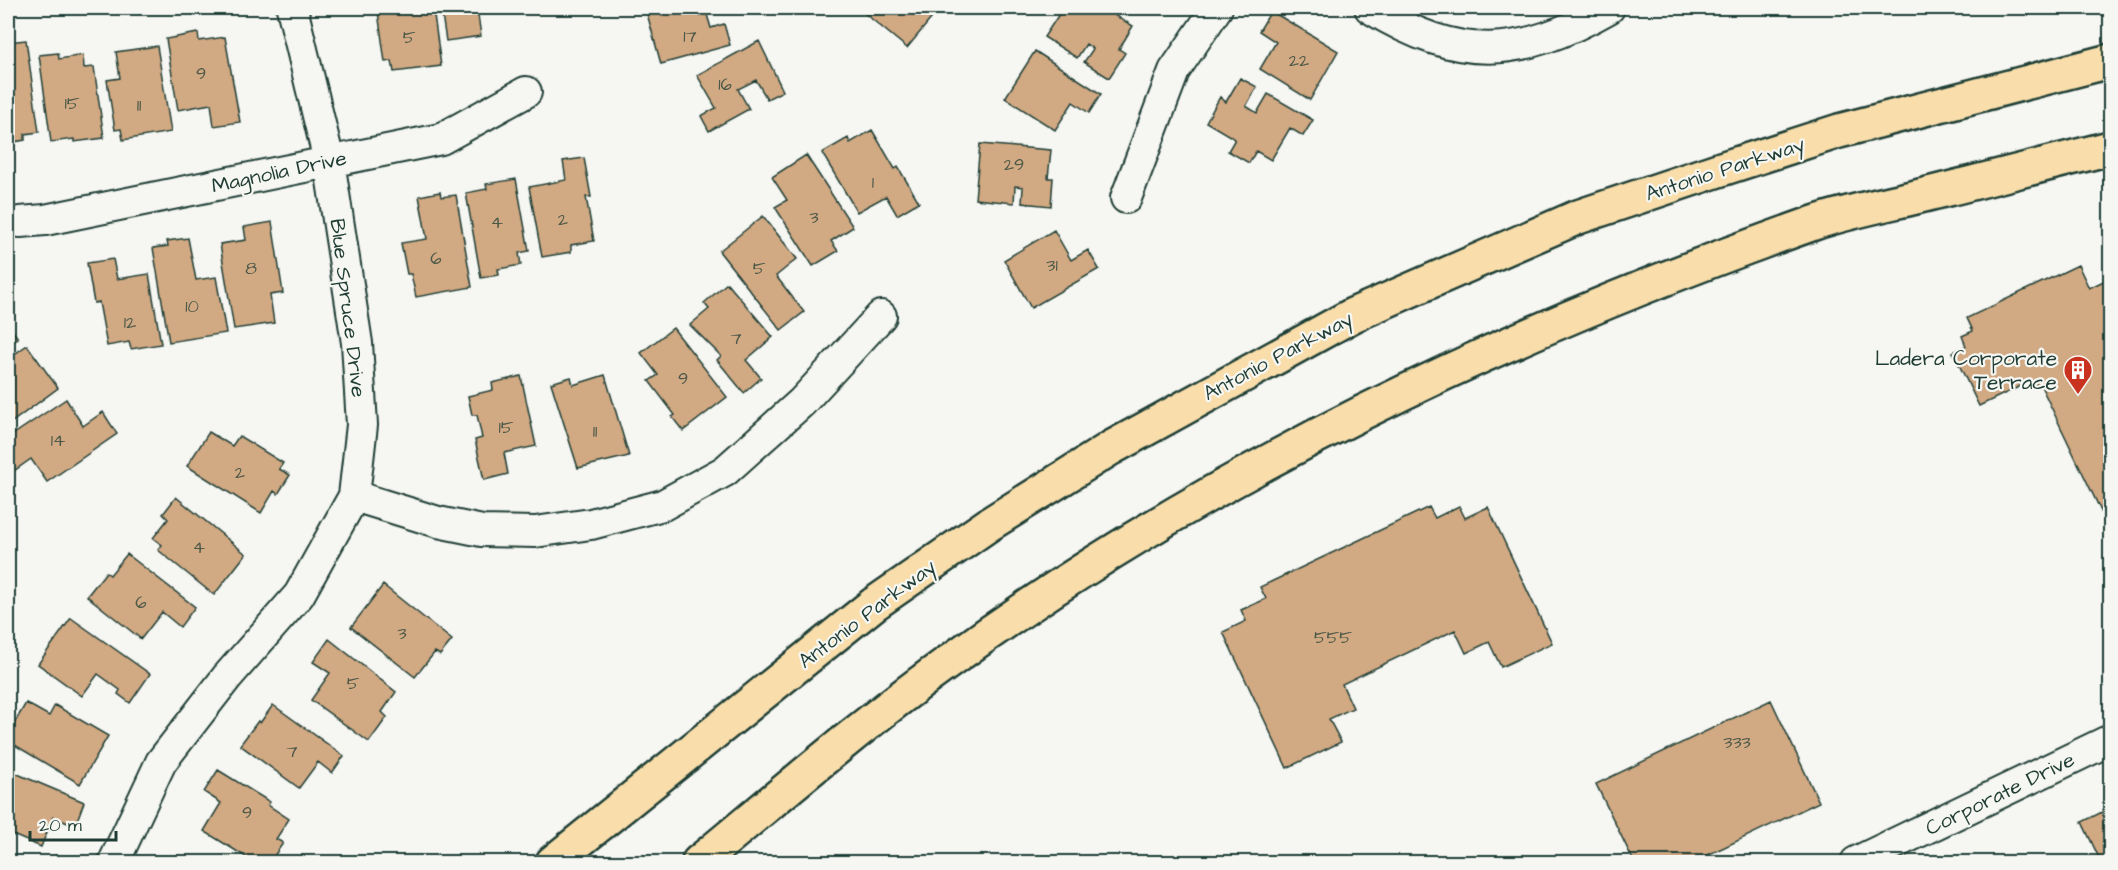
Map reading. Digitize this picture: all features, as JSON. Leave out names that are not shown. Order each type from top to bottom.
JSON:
[{"type":"main road","name":"Antonio Parkway","points":[[553,862],[874,604],[988,525],[1111,448],[1353,315],[1578,218],[1707,174],[1839,131],[2110,61]]},
{"type":"main road","points":[[699,862],[869,722],[945,664],[1144,533],[1237,477],[1323,431],[1431,377],[1548,326],[1819,222],[2110,148]]},
{"type":"street","name":"Blue Spruce Drive","points":[[114,862],[161,762],[227,677],[299,596],[354,495],[362,425],[357,343],[329,161],[292,8]]},
{"type":"street","points":[[1126,198],[1174,71],[1217,8]]},
{"type":"street","points":[[1370,8],[1414,33],[1474,48],[1516,46],[1538,41],[1562,32],[1610,8]]},
{"type":"street","name":"Magnolia Drive","points":[[20,222],[45,220],[441,139],[526,92]]},
{"type":"street","points":[[354,495],[438,522],[482,531],[535,532],[580,526],[663,505],[725,471],[802,402],[881,316]]},
{"type":"street","name":"Corporate Drive","points":[[1856,862],[2110,740]]},
{"type":"building","points":[[390,8],[433,8],[441,66],[394,72],[392,61],[385,62],[378,12],[391,11]]},
{"type":"building","points":[[441,8],[477,8],[481,36],[446,41]]},
{"type":"building","points":[[507,8],[561,8],[562,10],[508,14]]},
{"type":"building","points":[[705,8],[711,28],[724,24],[730,45],[661,64],[646,10]]},
{"type":"building","points":[[865,8],[940,8],[907,48],[862,11]]},
{"type":"building","points":[[1063,8],[1103,8],[1133,26],[1119,49],[1125,53],[1109,78],[1084,62],[1093,49],[1086,44],[1077,58],[1044,37]]},
{"type":"building","points":[[1271,11],[1338,51],[1310,100],[1260,69],[1276,42],[1259,31]]},
{"type":"building","points":[[198,33],[199,41],[225,37],[240,122],[214,126],[211,104],[178,110],[166,39]]},
{"type":"building","points":[[26,40],[39,132],[25,134],[25,140],[8,143],[8,42]]},
{"type":"building","points":[[759,41],[783,91],[767,99],[756,80],[738,89],[749,109],[709,131],[701,116],[716,108],[697,75]]},
{"type":"building","points":[[157,46],[171,132],[123,140],[121,129],[115,130],[107,80],[120,78],[116,52]]},
{"type":"building","points":[[1035,51],[1101,94],[1089,113],[1073,102],[1055,130],[1005,98]]},
{"type":"building","points":[[58,53],[59,59],[83,55],[84,68],[94,67],[104,138],[51,142],[39,55]]},
{"type":"building","points":[[1240,78],[1257,87],[1246,106],[1257,113],[1268,94],[1313,120],[1303,136],[1290,128],[1271,160],[1256,151],[1249,163],[1228,151],[1235,139],[1206,122],[1220,97],[1226,102]]},
{"type":"building","points":[[872,130],[895,169],[898,167],[919,202],[897,215],[886,196],[857,212],[822,153],[848,138],[850,143]]},
{"type":"building","points":[[980,144],[1051,150],[1048,178],[1053,178],[1051,206],[1022,203],[1023,187],[1015,186],[1014,203],[975,199]]},
{"type":"building","points":[[806,155],[853,227],[831,241],[838,251],[813,266],[775,207],[787,200],[772,177]]},
{"type":"building","points":[[584,158],[591,197],[586,197],[594,241],[571,245],[571,252],[542,257],[529,187],[566,180],[563,161]]},
{"type":"building","points":[[516,179],[529,251],[519,253],[521,265],[498,269],[499,275],[481,278],[466,193],[487,189],[486,184]]},
{"type":"building","points":[[440,192],[441,197],[456,195],[472,287],[416,297],[411,274],[407,274],[401,243],[427,239],[419,196]]},
{"type":"building","points":[[763,216],[797,259],[776,276],[804,312],[781,330],[719,251]]},
{"type":"building","points":[[272,222],[283,293],[270,295],[274,323],[234,329],[220,244],[246,240],[244,227]]},
{"type":"building","points":[[1054,230],[1071,260],[1088,250],[1099,269],[1031,308],[1004,260]]},
{"type":"building","points":[[188,238],[196,280],[216,277],[226,333],[169,342],[153,248],[168,246],[167,241]]},
{"type":"building","points":[[113,259],[117,279],[149,274],[161,344],[131,349],[129,342],[107,346],[99,302],[94,303],[87,263]]},
{"type":"building","name":"Ladera Corporate Terrace","points":[[2078,265],[2089,288],[2110,278],[2110,530],[2041,386],[2029,382],[1979,406],[1953,352],[1966,346],[1962,336],[1973,331],[1967,318]]},
{"type":"building","points":[[727,283],[773,337],[746,360],[761,378],[744,393],[717,360],[721,356],[690,325],[709,309],[704,303]]},
{"type":"building","points":[[8,324],[18,338],[8,345]]},
{"type":"building","points":[[673,328],[727,397],[683,431],[672,417],[675,415],[649,381],[658,375],[641,353]]},
{"type":"building","points":[[27,345],[58,388],[8,425],[8,359]]},
{"type":"building","points":[[605,375],[629,456],[578,468],[551,383],[571,377],[573,385]]},
{"type":"building","points":[[521,376],[536,446],[504,453],[508,474],[484,480],[475,440],[482,438],[477,415],[472,415],[468,396],[493,390],[492,383]]},
{"type":"building","points":[[66,399],[83,426],[103,412],[117,434],[47,482],[31,459],[8,475],[8,444],[10,442],[8,438]]},
{"type":"building","points":[[209,432],[232,446],[239,436],[283,463],[279,469],[290,475],[278,494],[274,491],[261,513],[187,466]]},
{"type":"building","points":[[176,497],[246,554],[214,595],[158,550],[162,545],[153,538],[168,519],[163,514]]},
{"type":"building","points":[[1459,506],[1465,518],[1488,507],[1552,643],[1501,667],[1489,642],[1466,653],[1455,630],[1342,684],[1353,708],[1329,719],[1341,742],[1287,768],[1223,632],[1246,621],[1241,610],[1266,599],[1260,587],[1429,507],[1435,518]]},
{"type":"building","points":[[127,554],[195,607],[180,627],[162,612],[141,639],[87,596],[106,572],[110,575]]},
{"type":"building","points":[[383,585],[452,640],[440,655],[435,652],[415,677],[351,627]]},
{"type":"building","points":[[71,618],[150,674],[130,703],[118,694],[120,690],[98,674],[82,696],[38,664]]},
{"type":"building","points":[[329,639],[396,692],[382,712],[387,717],[369,742],[311,700],[330,673],[313,662]]},
{"type":"building","points":[[1771,700],[1819,802],[1693,862],[1634,862],[1596,784]]},
{"type":"building","points":[[26,703],[49,716],[55,705],[108,736],[80,784],[8,741],[8,734]]},
{"type":"building","points":[[273,705],[344,756],[332,773],[318,762],[299,788],[240,745]]},
{"type":"building","points":[[8,770],[84,802],[75,826],[53,817],[41,847],[8,833]]},
{"type":"building","points":[[218,770],[270,802],[268,805],[289,819],[276,839],[283,843],[270,862],[254,862],[204,831],[221,803],[204,792]]},
{"type":"building","points":[[2110,808],[2110,862],[2101,862],[2082,822]]},
{"type":"place","name":"Ladera Corporate Terrace","points":[[2078,396]]}]
